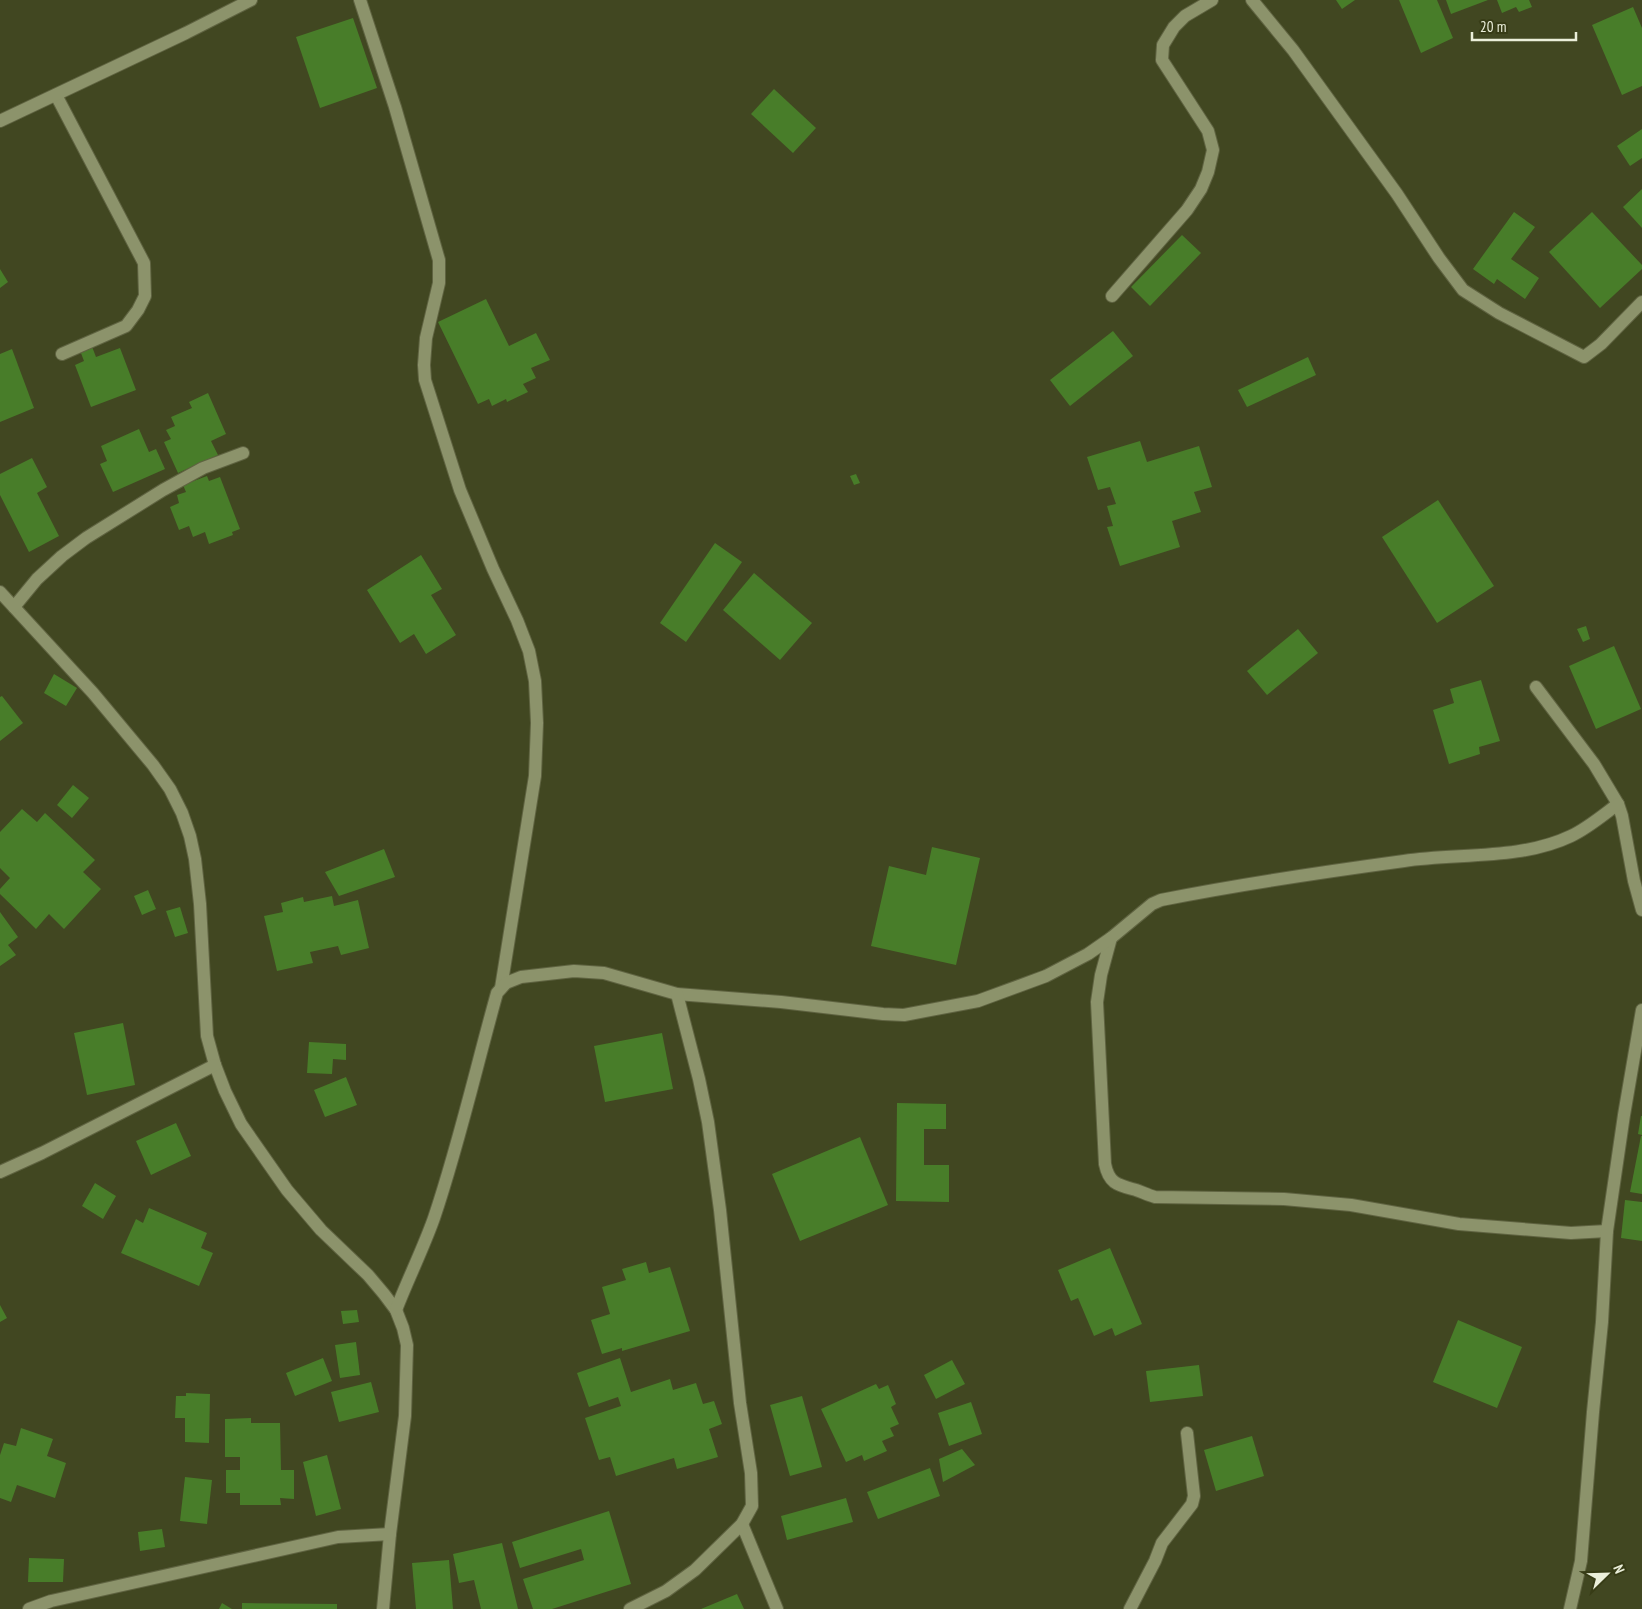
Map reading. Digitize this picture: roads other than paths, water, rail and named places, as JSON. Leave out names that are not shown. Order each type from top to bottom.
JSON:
[{"type":"street","points":[[0,121],[186,33],[251,0]]},
{"type":"street","points":[[360,0],[395,107],[438,260],[439,283],[426,338],[425,380],[460,490],[493,569],[517,620],[529,651],[535,681],[537,723],[535,776],[501,988]]},
{"type":"street","points":[[1112,296],[1187,210],[1202,189],[1208,172],[1213,150],[1208,131],[1162,60],[1163,44],[1174,27],[1185,16],[1212,0]]},
{"type":"street","points":[[1252,0],[1293,50],[1396,194],[1439,258],[1464,290],[1499,314],[1584,357],[1601,344],[1642,302]]},
{"type":"street","points":[[56,95],[144,263],[145,296],[138,310],[126,326],[62,354]]},
{"type":"street","points":[[14,607],[37,579],[62,556],[86,538],[163,490],[203,468],[243,453]]},
{"type":"street","points":[[0,592],[93,694],[153,765],[170,789],[190,836],[195,859],[200,904],[207,1036],[225,1091],[241,1124],[287,1190],[321,1230],[368,1274],[396,1310],[403,1328],[407,1345],[406,1408],[390,1534],[383,1609]]},
{"type":"street","points":[[1536,686],[1594,764],[1618,804],[1642,910]]},
{"type":"street","points":[[396,1310],[433,1220],[458,1140],[497,994],[511,980],[521,977],[574,971],[604,973],[676,994],[781,1002],[904,1015],[978,1001],[1046,976],[1088,954],[1111,938],[1152,904],[1161,900],[1413,860],[1513,853],[1572,836],[1618,804]]},
{"type":"street","points":[[1111,938],[1101,975],[1098,1002],[1105,1164],[1106,1171],[1118,1186],[1154,1197],[1284,1199],[1351,1205],[1459,1224],[1571,1233],[1607,1231]]},
{"type":"street","points":[[630,1609],[666,1591],[695,1570],[742,1524],[752,1506],[752,1473],[740,1403],[720,1210],[708,1122],[699,1079],[676,994]]},
{"type":"street","points":[[1570,1609],[1581,1561],[1602,1322],[1607,1231],[1642,1010]]},
{"type":"street","points":[[0,1172],[50,1149],[215,1064]]},
{"type":"street","points":[[1130,1609],[1155,1561],[1162,1543],[1192,1504],[1194,1496],[1187,1433]]},
{"type":"street","points":[[742,1524],[777,1609]]},
{"type":"street","points":[[29,1609],[51,1601],[338,1537],[390,1534]]}]
